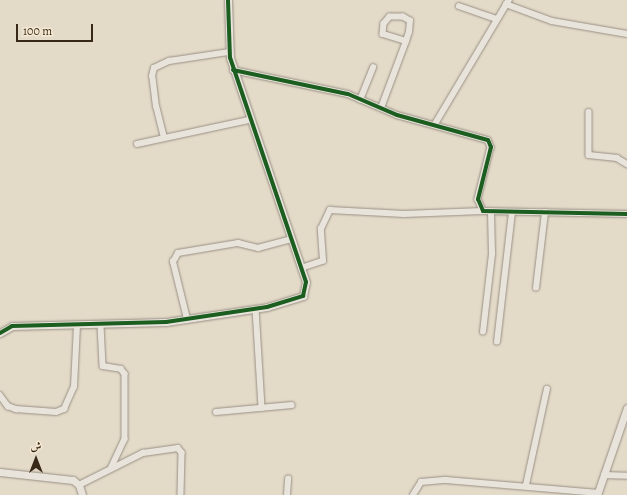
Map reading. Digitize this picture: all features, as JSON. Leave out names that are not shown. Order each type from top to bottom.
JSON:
[{"type":"street","points":[[1,330],[12,326],[101,326],[187,319],[256,309],[298,300],[303,296],[306,282],[302,268],[248,120],[233,70],[229,52],[228,0]]},
{"type":"street","points":[[435,124],[507,2],[552,21],[627,34]]},
{"type":"street","points":[[459,6],[496,19]]},
{"type":"street","points":[[381,108],[406,41],[410,21],[403,17],[390,18],[384,24],[383,34],[406,41]]},
{"type":"street","points":[[164,138],[156,107],[152,76],[154,68],[169,61],[229,52]]},
{"type":"street","points":[[360,100],[373,68]]},
{"type":"street","points":[[233,70],[338,91],[381,108],[490,142],[478,200],[483,211]]},
{"type":"street","points":[[589,112],[589,155],[617,158],[627,164]]},
{"type":"street","points":[[137,144],[248,120]]},
{"type":"street","points":[[302,268],[323,261],[321,229],[330,210],[404,214],[483,211],[512,213],[627,214]]},
{"type":"street","points":[[483,332],[492,254],[491,212]]},
{"type":"street","points":[[497,342],[512,213]]},
{"type":"street","points":[[536,288],[545,213]]},
{"type":"street","points":[[187,319],[173,262],[178,253],[238,243],[258,248],[291,239]]},
{"type":"street","points":[[256,309],[262,408]]},
{"type":"street","points":[[0,395],[8,406],[16,409],[56,412],[64,409],[74,387],[78,326]]},
{"type":"street","points":[[101,326],[103,366],[120,368],[125,373],[125,438],[111,469]]},
{"type":"street","points":[[526,485],[547,389]]},
{"type":"street","points":[[216,412],[292,405]]},
{"type":"street","points":[[413,495],[418,484],[427,480],[526,485],[598,494],[627,409]]},
{"type":"street","points":[[79,485],[143,453],[179,449],[181,495]]},
{"type":"street","points":[[0,472],[69,479],[79,485],[82,495]]},
{"type":"street","points":[[604,475],[627,476]]},
{"type":"street","points":[[287,495],[288,479]]},
{"type":"cycle path","points":[[0,333],[12,326],[166,322],[267,307],[303,296],[306,282],[230,58],[228,0]]},
{"type":"cycle path","points":[[233,70],[348,94],[397,115],[488,140],[491,147],[478,199],[483,211],[627,214]]}]
